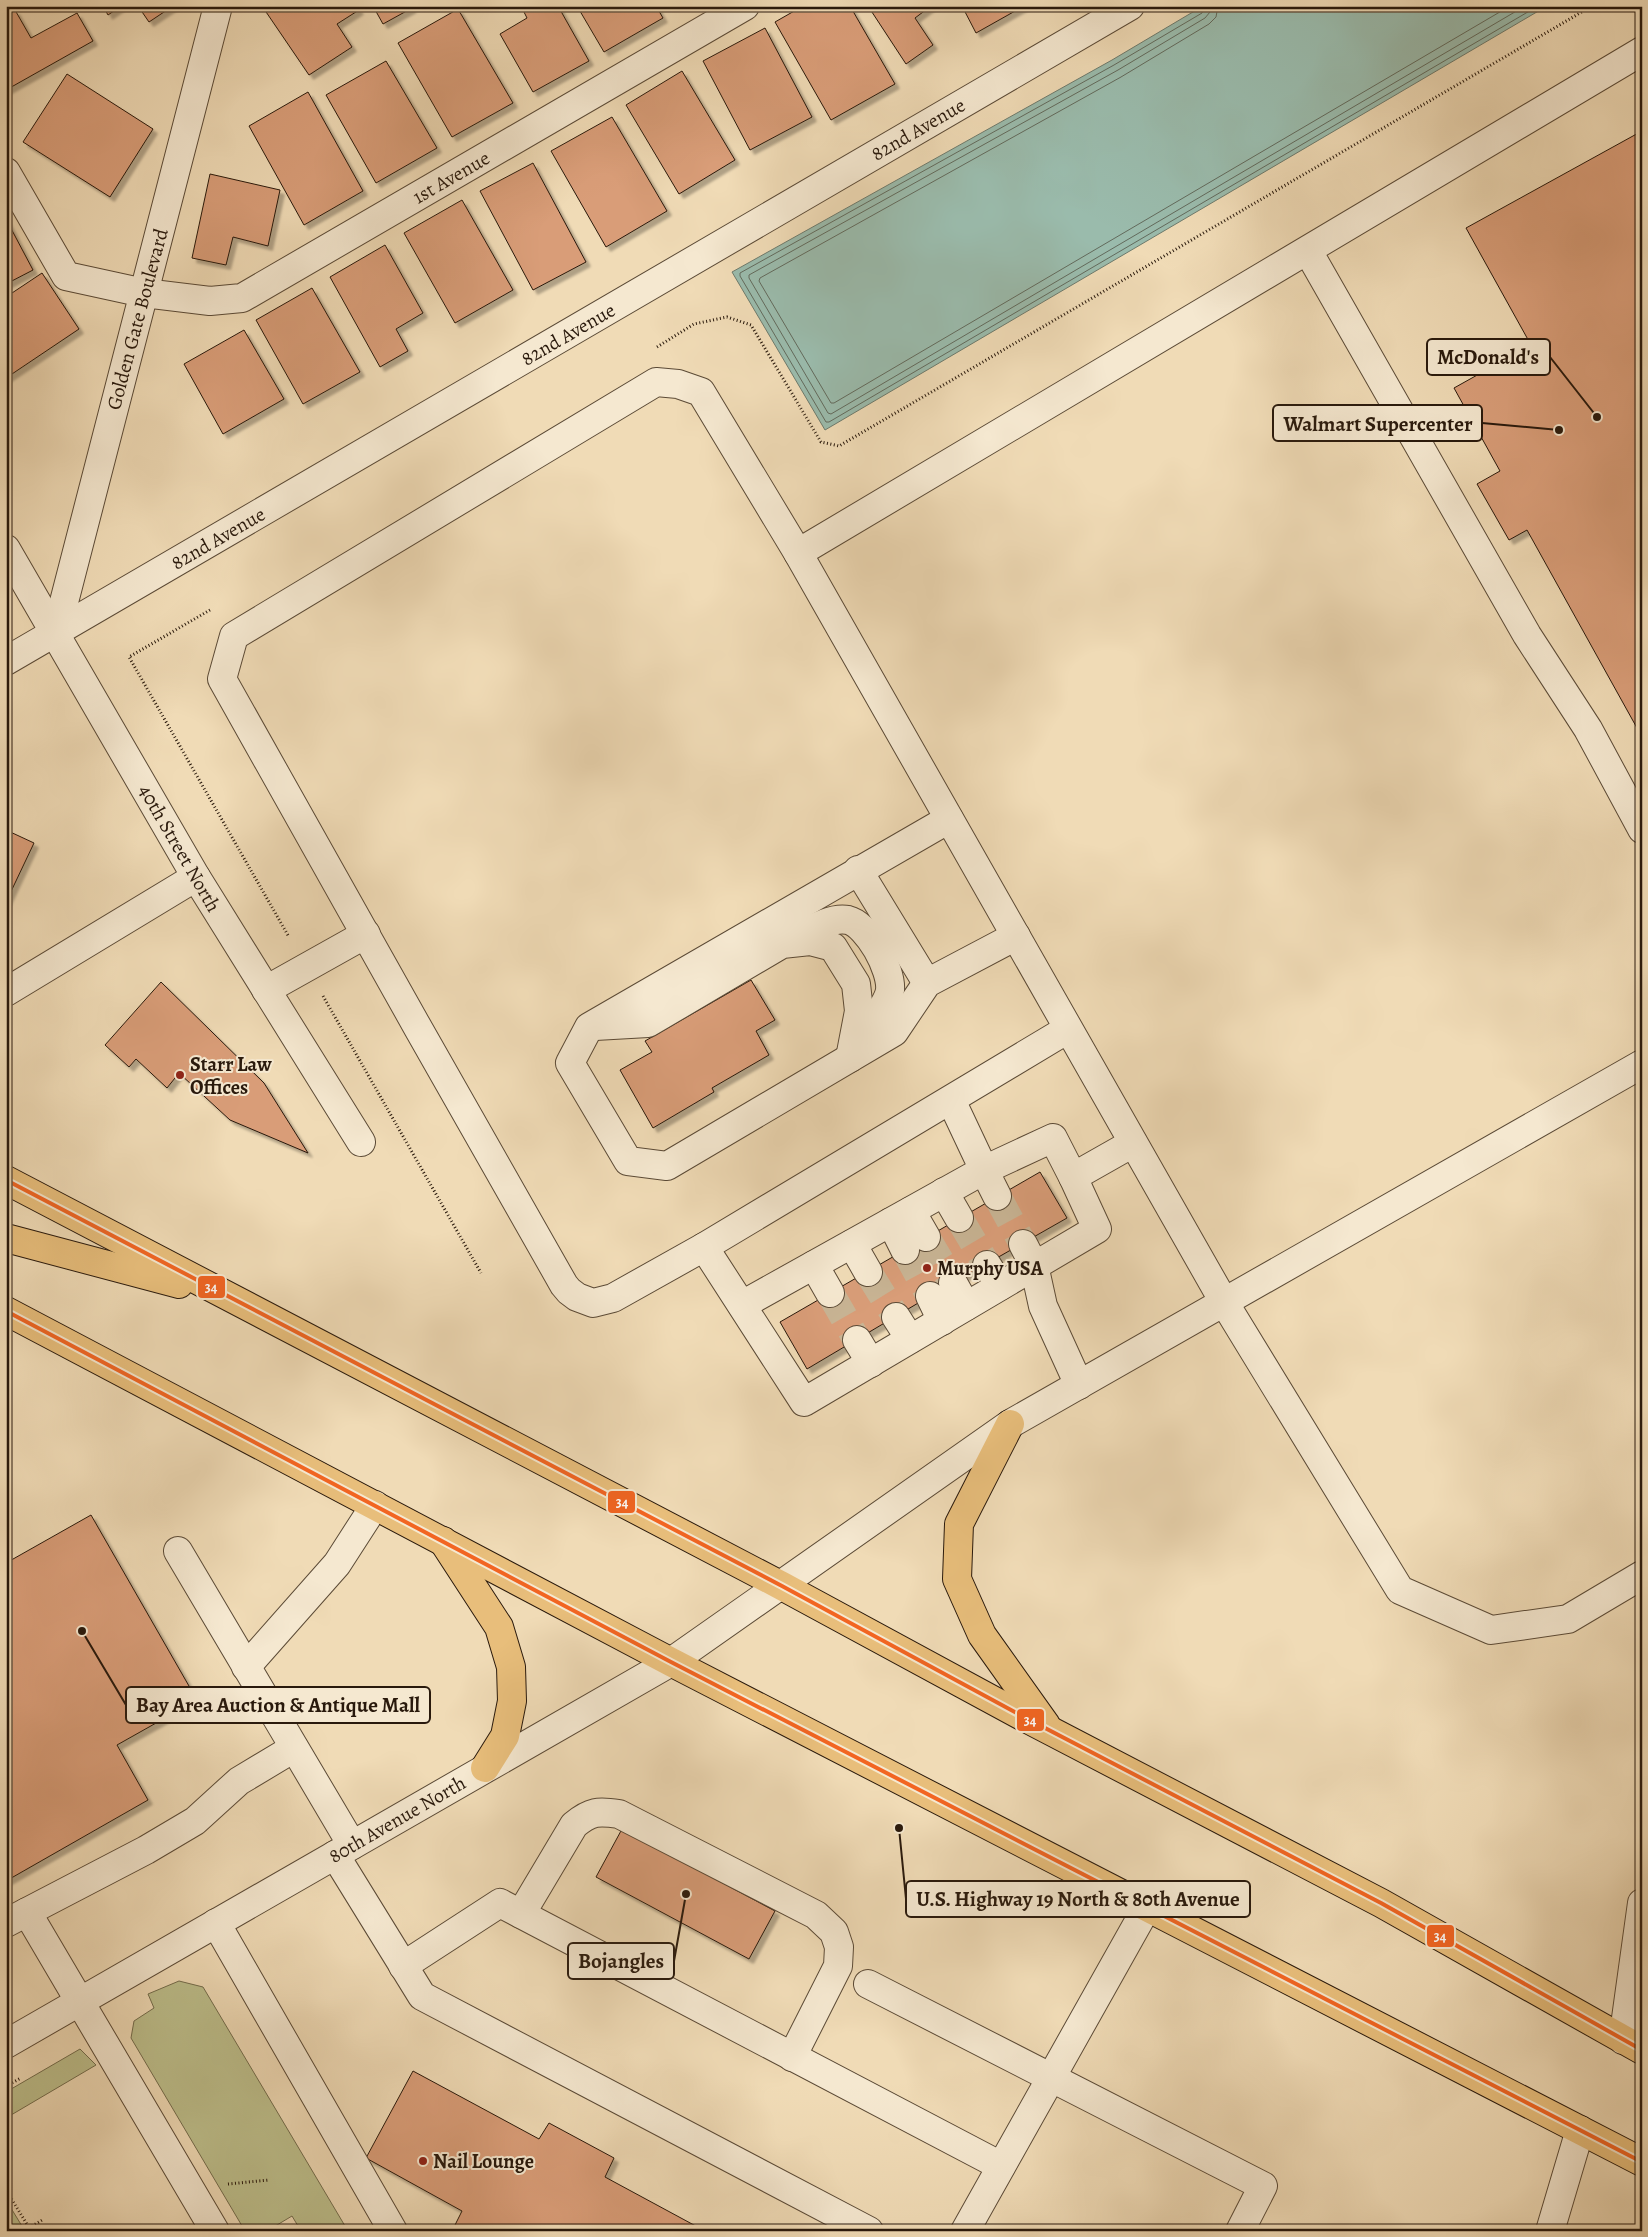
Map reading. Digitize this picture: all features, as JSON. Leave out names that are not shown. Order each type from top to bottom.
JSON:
[{"type":"highway","points":[[6,1180],[782,1586],[1050,1731],[1381,1904],[1632,2045]]},
{"type":"highway","points":[[6,1238],[227,1296]]},
{"type":"highway","points":[[6,1310],[671,1662],[1642,2162]]},
{"type":"highway","points":[[1010,1424],[959,1524],[957,1579],[982,1635],[1050,1731]]},
{"type":"highway","points":[[442,1540],[498,1626],[511,1667],[512,1701],[505,1736],[485,1768]]},
{"type":"street","name":"Golden Gate Boulevard","points":[[56,632],[218,6]]},
{"type":"street","name":"1st Avenue","points":[[6,172],[66,276],[144,293],[210,301],[242,298],[745,6]]},
{"type":"street","name":"82nd Avenue","points":[[6,661],[1130,6]]},
{"type":"street","points":[[798,553],[1642,51]]},
{"type":"street","points":[[1308,251],[1527,635],[1588,729],[1642,829]]},
{"type":"street","points":[[1068,1029],[704,1247],[613,1298],[602,1302],[584,1300],[569,1291],[418,1028],[222,679],[234,636],[656,382],[678,384],[702,392],[798,553],[1224,1302],[1400,1590],[1491,1630],[1568,1619],[1642,1575]]},
{"type":"street","name":"40th Street North","points":[[6,549],[56,632],[196,877],[361,1142]]},
{"type":"street","points":[[949,819],[589,1027],[570,1063],[628,1161],[667,1166],[894,1032],[927,983],[1016,936]]},
{"type":"street","points":[[858,870],[927,983]]},
{"type":"street","points":[[6,992],[196,877]]},
{"type":"street","points":[[589,1027],[648,1023],[782,944],[832,921],[849,920],[865,932],[882,958],[887,971],[890,990],[880,1012],[850,1058]]},
{"type":"street","points":[[266,990],[366,934]]},
{"type":"street","points":[[782,944],[810,941],[833,947],[856,984],[859,1011],[850,1058]]},
{"type":"street","name":"80th Avenue North","points":[[6,2044],[671,1662],[782,1586],[1010,1424],[1642,1064]]},
{"type":"street","points":[[951,1100],[997,1196]]},
{"type":"street","points":[[704,1247],[804,1402],[871,1362],[903,1328],[942,1321],[960,1295],[993,1275],[1029,1255],[1097,1229],[1053,1138],[984,1170],[742,1305]]},
{"type":"street","points":[[1073,1177],[1133,1143]]},
{"type":"street","points":[[944,1192],[959,1218]]},
{"type":"street","points":[[901,1216],[916,1243]]},
{"type":"street","points":[[852,1244],[868,1272]]},
{"type":"street","points":[[1029,1255],[1043,1306],[1079,1385]]},
{"type":"street","points":[[814,1265],[830,1293]]},
{"type":"street","points":[[930,1296],[942,1321]]},
{"type":"street","points":[[857,1340],[871,1362]]},
{"type":"street","points":[[246,1667],[338,1564],[375,1504]]},
{"type":"street","points":[[178,1550],[294,1748],[343,1850],[403,1966],[422,1996],[869,2231]]},
{"type":"street","points":[[215,2231],[80,2000],[16,1918],[146,1850],[195,1821],[239,1781],[294,1748]]},
{"type":"street","points":[[521,1914],[574,1826],[586,1815],[599,1812],[619,1814],[816,1915],[834,1932],[839,1947],[838,1966],[792,2057]]},
{"type":"street","points":[[403,1966],[500,1903],[1001,2166]]},
{"type":"street","points":[[1632,2045],[1642,1903]]},
{"type":"street","points":[[965,2231],[1147,1907]]},
{"type":"street","points":[[216,1923],[392,2231]]},
{"type":"street","points":[[868,1984],[1263,2186],[1240,2231]]},
{"type":"street","points":[[1550,2231],[1580,2130]]},
{"type":"path","points":[[652,350],[694,324],[727,317],[751,325],[821,442],[839,446],[1592,6]]},
{"type":"path","points":[[129,657],[215,607]]},
{"type":"path","points":[[6,2190],[30,2229],[44,2219]]},
{"type":"green space","points":[[179,1981],[203,1987],[348,2231],[301,2231],[292,2216],[267,2231],[245,2231],[131,2038],[134,2021],[154,2008],[148,1994]]},
{"type":"green space","points":[[80,2049],[96,2065],[6,2118],[6,2092]]},
{"type":"green space","points":[[6,2200],[25,2231],[6,2231]]},
{"type":"water","points":[[1203,6],[1547,6],[825,430],[732,272],[1112,60]]},
{"type":"building","points":[[103,6],[121,6],[108,15]]},
{"type":"building","points":[[138,6],[173,6],[149,22]]},
{"type":"building","points":[[262,6],[356,6],[359,10],[337,24],[352,47],[309,75]]},
{"type":"building","points":[[373,6],[411,6],[412,8],[383,24]]},
{"type":"building","points":[[521,6],[558,6],[589,61],[533,92],[500,34],[527,18]]},
{"type":"building","points":[[577,6],[656,6],[663,18],[604,52]]},
{"type":"building","points":[[803,6],[850,6],[895,84],[831,120],[775,22]]},
{"type":"building","points":[[868,6],[931,6],[915,18],[933,45],[906,64]]},
{"type":"building","points":[[962,6],[1024,6],[976,33]]},
{"type":"building","points":[[458,9],[513,103],[452,137],[398,43]]},
{"type":"building","points":[[15,10],[31,38],[77,13],[93,41],[6,90],[6,15]]},
{"type":"building","points":[[765,28],[812,117],[750,150],[703,61]]},
{"type":"building","points":[[386,61],[437,148],[376,183],[326,95]]},
{"type":"building","points":[[682,71],[735,160],[679,194],[626,105]]},
{"type":"building","points":[[67,74],[153,129],[110,197],[23,142]]},
{"type":"building","points":[[308,92],[363,191],[304,225],[249,126]]},
{"type":"building","points":[[612,117],[667,211],[606,247],[551,151]]},
{"type":"building","points":[[1642,131],[1642,737],[1527,530],[1509,540],[1477,484],[1500,471],[1454,388],[1531,345],[1466,228]]},
{"type":"building","points":[[533,163],[586,262],[533,290],[480,191]]},
{"type":"building","points":[[210,174],[280,190],[268,246],[233,237],[226,265],[192,258]]},
{"type":"building","points":[[462,200],[513,290],[455,323],[404,233]]},
{"type":"building","points":[[6,219],[33,270],[6,284]]},
{"type":"building","points":[[385,245],[423,313],[396,329],[408,351],[380,367],[330,277]]},
{"type":"building","points":[[42,273],[79,329],[6,378],[6,297]]},
{"type":"building","points":[[312,288],[360,372],[303,404],[256,320]]},
{"type":"building","points":[[244,330],[284,399],[223,434],[184,364]]},
{"type":"building","points":[[6,830],[34,843],[6,902]]},
{"type":"building","points":[[751,980],[775,1020],[756,1031],[769,1055],[712,1088],[714,1092],[653,1128],[620,1070],[652,1052],[645,1041]]},
{"type":"building","points":[[161,982],[264,1083],[308,1153],[230,1120],[179,1073],[167,1088],[136,1059],[129,1067],[105,1045]]},
{"type":"building","name":"Murphy USA","points":[[1040,1172],[1067,1218],[807,1369],[780,1322]]},
{"type":"building","points":[[91,1515],[197,1700],[117,1745],[148,1800],[6,1881],[6,1563]]},
{"type":"building","points":[[622,1829],[775,1911],[749,1959],[596,1877]]},
{"type":"building","points":[[413,2071],[539,2139],[549,2123],[614,2158],[605,2177],[705,2231],[452,2231],[462,2211],[366,2158]]},
{"type":"tunnel","points":[[997,1196],[1023,1244]]},
{"type":"tunnel","points":[[959,1218],[987,1265]]},
{"type":"tunnel","points":[[926,1237],[953,1283]]},
{"type":"tunnel","points":[[905,1250],[930,1296]]},
{"type":"tunnel","points":[[868,1272],[896,1317]]},
{"type":"tunnel","points":[[830,1293],[857,1340]]},
{"type":"transit line","name":"34","points":[[6,1180],[782,1586],[1022,1716],[1381,1903],[1642,2050]]},
{"type":"transit line","name":"34","points":[[6,1311],[671,1662],[1642,2162]]},
{"type":"place","name":"McDonald's","points":[[1597,417]]},
{"type":"place","name":"Walmart Supercenter","points":[[1559,430]]},
{"type":"place","name":"Starr Law Offices","points":[[180,1075]]},
{"type":"place","name":"Murphy USA","points":[[927,1268]]},
{"type":"place","name":"Bay Area Auction & Antique Mall","points":[[82,1631]]},
{"type":"place","name":"U.S. Highway 19 North & 80th Avenue","points":[[899,1828]]},
{"type":"place","name":"Bojangles","points":[[686,1894]]},
{"type":"place","name":"Nail Lounge","points":[[423,2161]]}]
